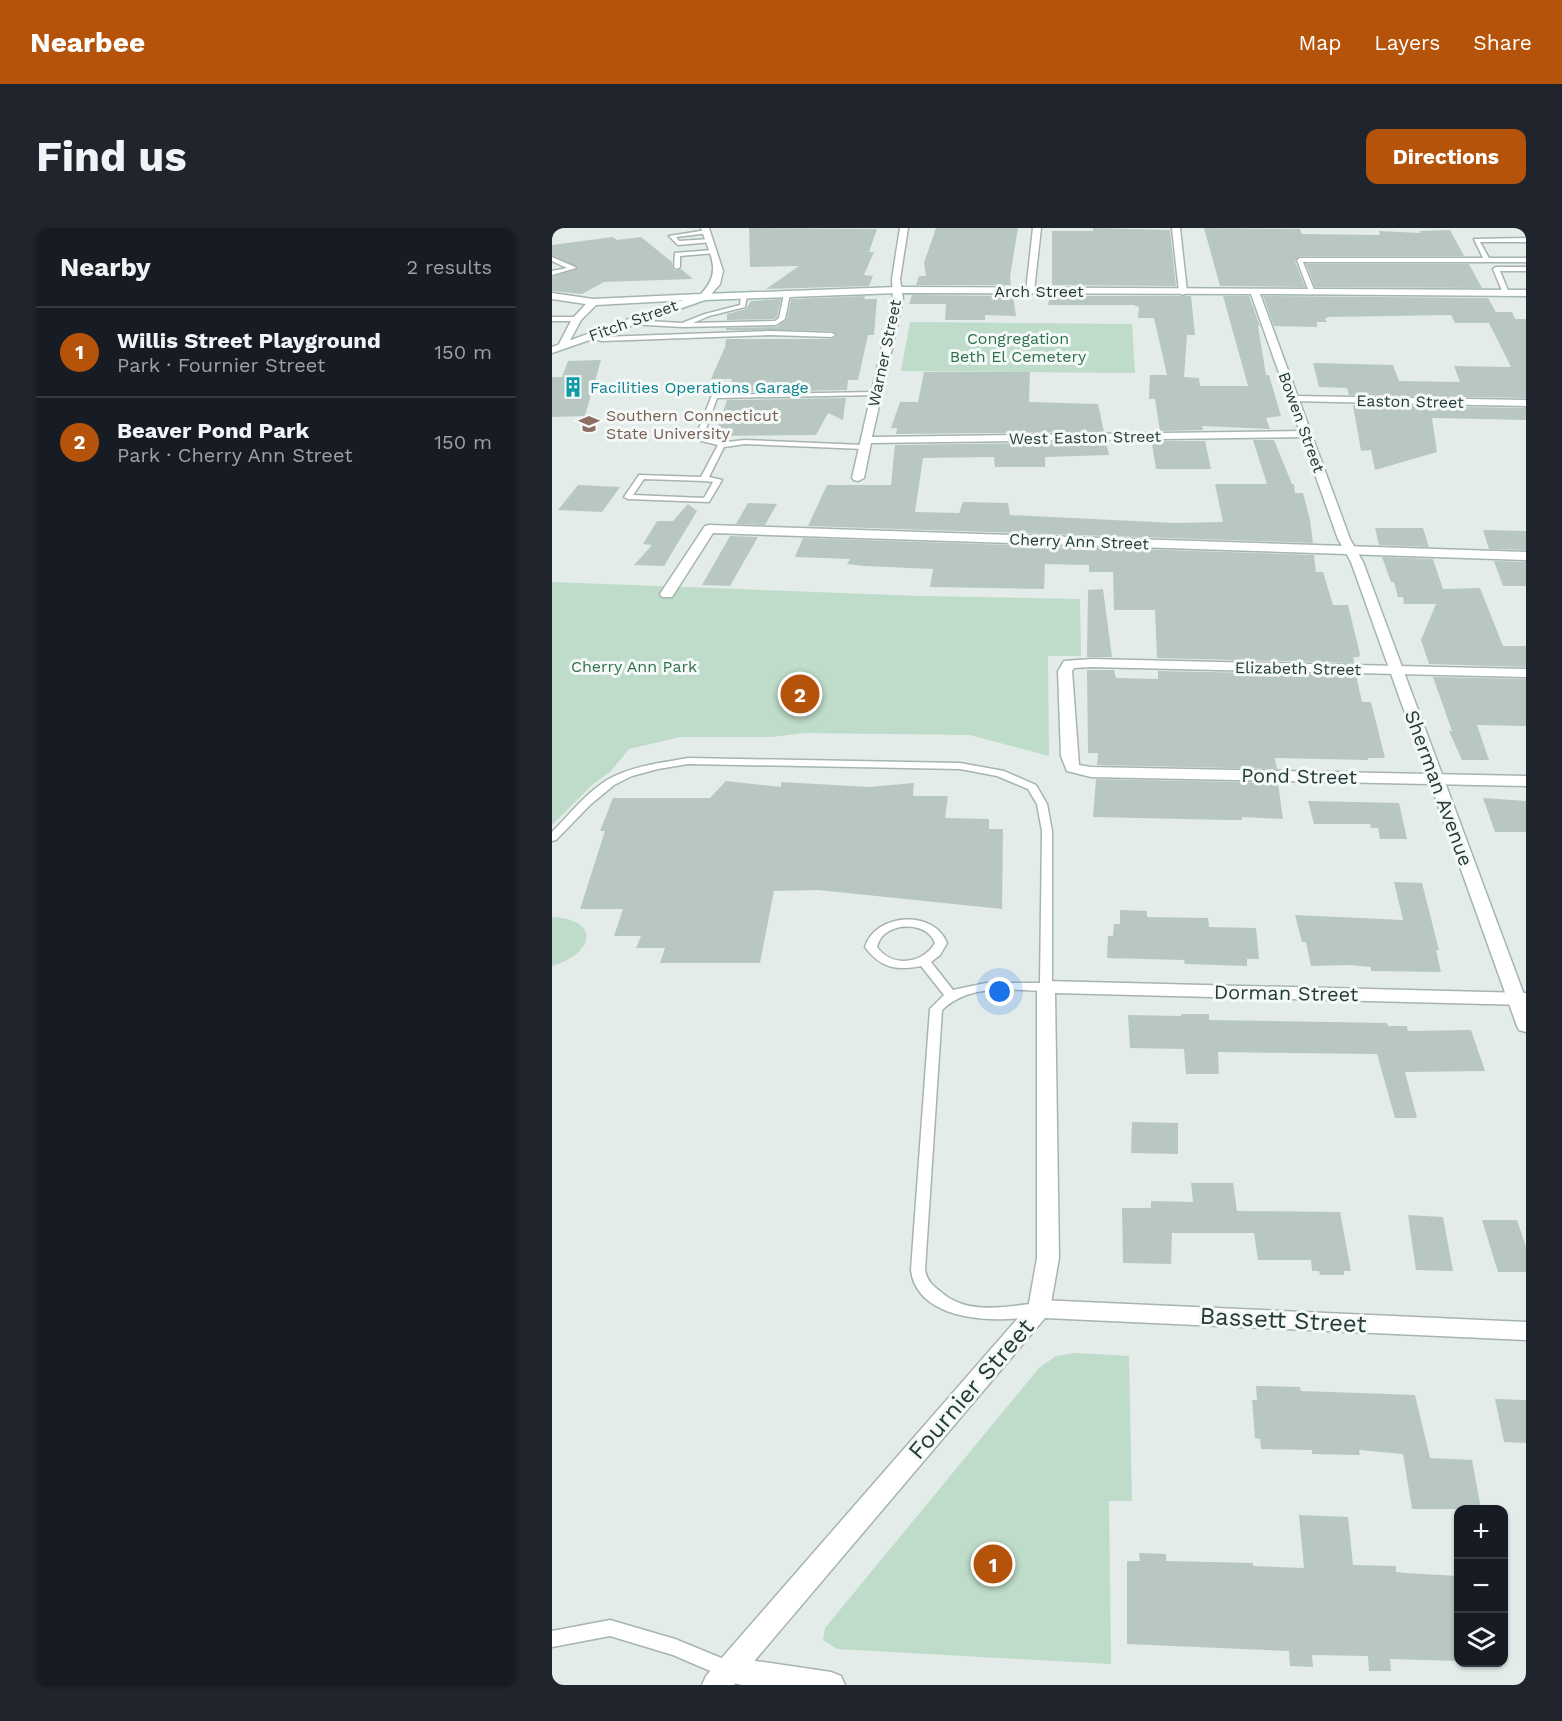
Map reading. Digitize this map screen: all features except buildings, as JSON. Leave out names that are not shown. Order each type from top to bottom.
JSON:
[{"type":"street","name":"Warner Street","points":[[858,478],[898,299],[896,279],[904,228]]},
{"type":"street","points":[[1030,291],[1037,228]]},
{"type":"street","points":[[1176,228],[1183,292]]},
{"type":"street","points":[[704,297],[716,284],[719,271],[707,234]]},
{"type":"street","name":"Arch Street","points":[[552,296],[592,302],[897,290],[1526,293]]},
{"type":"street","name":"Bowen Street","points":[[1255,292],[1344,539],[1351,550]]},
{"type":"street","name":"Fitch Street","points":[[552,350],[704,297]]},
{"type":"street","name":"Fitch Street","points":[[563,346],[577,319],[592,302]]},
{"type":"street","name":"Easton Street","points":[[1294,399],[1526,403]]},
{"type":"street","name":"West Easton Street","points":[[864,443],[1305,434]]},
{"type":"street","name":"Cherry Ann Street","points":[[667,594],[709,529],[1526,556]]},
{"type":"street","name":"Sherman Avenue","points":[[1351,550],[1521,999],[1526,1026]]},
{"type":"street","name":"Elizabeth Street","points":[[1072,768],[1069,756],[1065,671],[1069,664],[1526,673]]},
{"type":"street","name":"Pond Street","points":[[1072,768],[1091,772],[1526,781]]},
{"type":"street","name":"Dorman Street","points":[[1046,987],[1521,999]]},
{"type":"street","name":"Fournier Street","points":[[722,1677],[1040,1309],[1048,1258],[1046,987]]},
{"type":"street","name":"Bassett Street","points":[[1040,1309],[1526,1331]]},
{"type":"street","points":[[722,1677],[831,1685]]},
{"type":"lane","points":[[707,234],[678,243],[672,236],[707,234]]},
{"type":"lane","points":[[1487,260],[1476,240],[1526,240]]},
{"type":"lane","points":[[677,267],[677,254],[713,252]]},
{"type":"lane","points":[[552,259],[573,268],[552,273]]},
{"type":"lane","points":[[1312,292],[1300,260],[1526,260]]},
{"type":"lane","points":[[1506,293],[1496,269],[1526,269]]},
{"type":"lane","points":[[628,322],[683,325],[776,323],[782,319],[787,294]]},
{"type":"lane","points":[[743,306],[744,296]]},
{"type":"lane","points":[[775,305],[784,304]]},
{"type":"lane","points":[[683,325],[706,315],[743,306],[753,306]]},
{"type":"lane","points":[[552,319],[577,319]]},
{"type":"lane","points":[[585,337],[602,339],[771,333],[832,335]]},
{"type":"lane","points":[[699,440],[714,396],[875,394]]},
{"type":"lane","points":[[689,437],[726,444]]},
{"type":"lane","points":[[704,479],[721,445],[745,442],[864,443]]},
{"type":"lane","points":[[642,477],[704,479],[718,480],[706,500],[628,497],[642,477]]},
{"type":"lane","points":[[552,838],[611,782],[644,769],[688,761],[960,766],[1000,773],[1032,787],[1042,804],[1047,831],[1046,987],[979,988],[951,995],[939,1004],[934,1014],[918,1275],[932,1295],[961,1312],[1040,1309]]},
{"type":"lane","points":[[895,925],[927,926],[940,937],[941,944],[933,956],[924,961],[901,965],[890,963],[874,953],[871,946],[872,940],[885,928],[895,925]]},
{"type":"lane","points":[[924,961],[951,995]]},
{"type":"lane","points":[[552,1639],[610,1628],[675,1647],[722,1677]]},
{"type":"green space","name":"Congregation Beth El Cemetery","points":[[910,322],[1132,324],[1135,373],[901,371]]},
{"type":"green space","name":"Cherry Ann Park","points":[[552,582],[921,596],[1080,599],[1081,656],[1048,656],[1049,756],[970,735],[804,733],[772,737],[680,737],[629,749],[611,771],[592,785],[552,825]]},
{"type":"green space","points":[[552,917],[568,919],[579,924],[585,931],[586,938],[576,954],[552,966]]},
{"type":"green space","points":[[1075,1353],[1129,1356],[1132,1501],[1109,1501],[1111,1664],[837,1649],[823,1640],[825,1628],[1039,1368],[1056,1356]]},
{"type":"place","name":"Facilities Operations Garage","points":[[573,387]]},
{"type":"place","name":"Southern Connecticut State University","points":[[589,424]]},
{"type":"place","name":"Beaver Pond Park","points":[[800,694]]},
{"type":"place","name":"Willis Street Playground","points":[[993,1564]]}]
